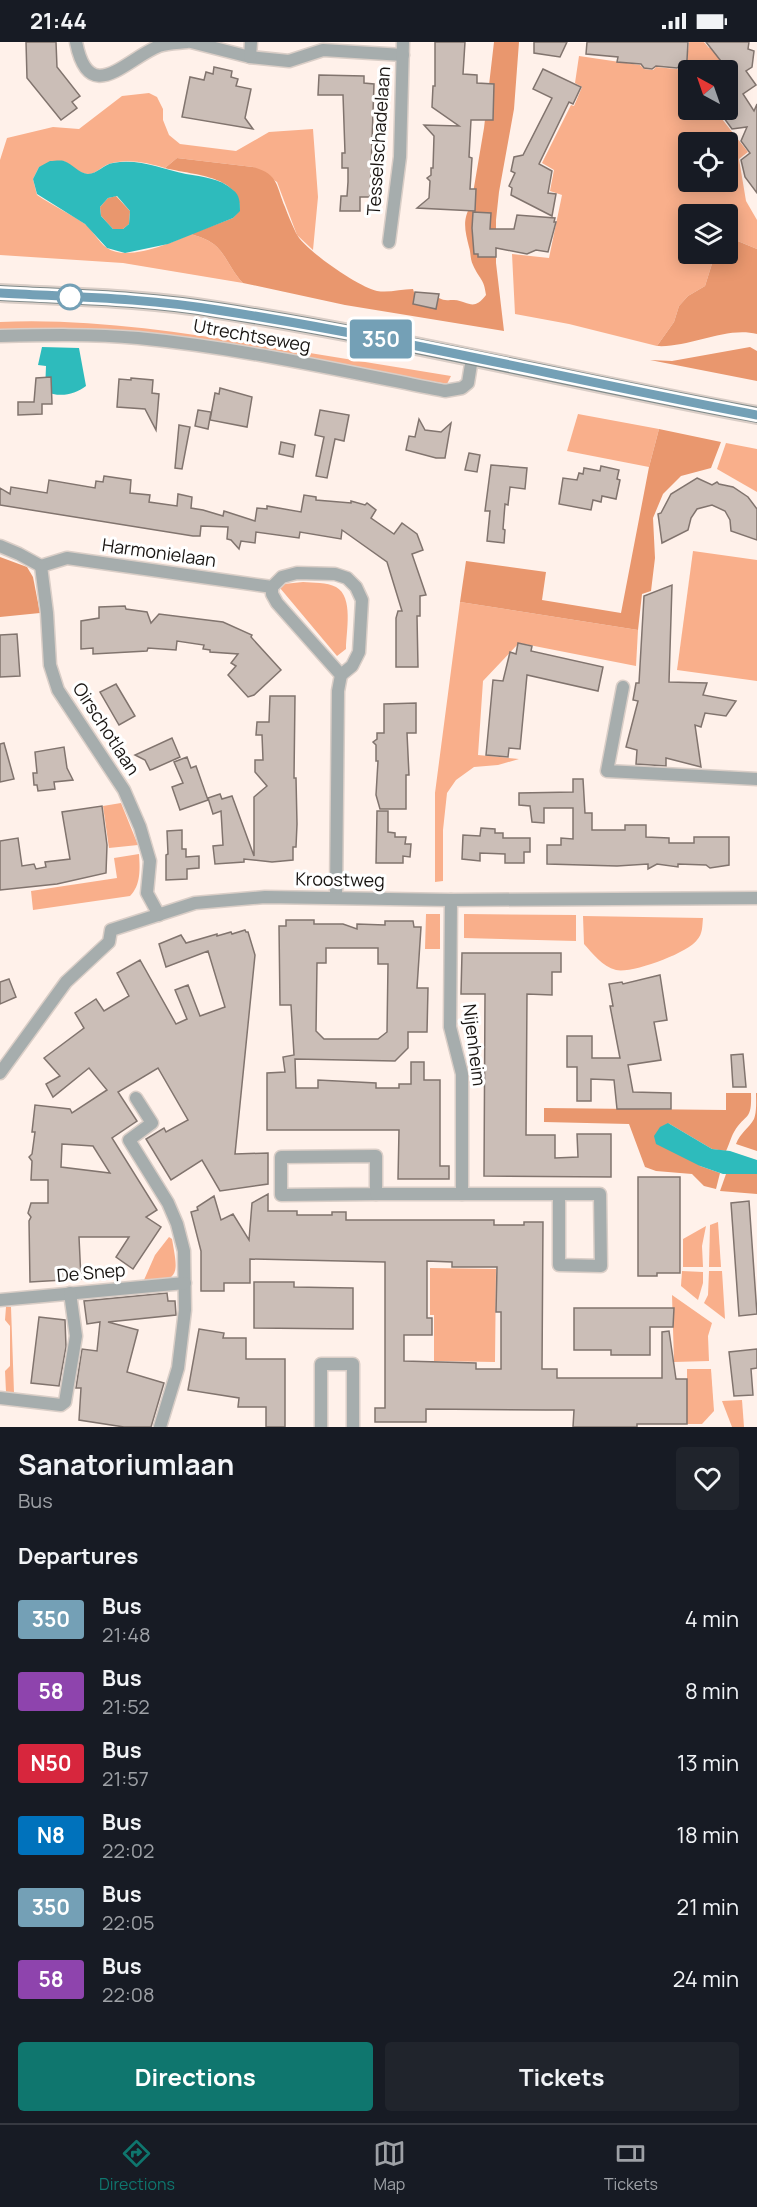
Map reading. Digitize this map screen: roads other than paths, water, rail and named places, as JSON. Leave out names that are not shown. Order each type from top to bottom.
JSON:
[{"type":"main road","name":"Utrechtseweg","points":[[0,292],[139,301],[215,309],[395,341],[757,415]]},
{"type":"street","points":[[76,42],[79,59],[87,71],[98,76],[117,72],[159,46],[189,42],[250,57],[289,61],[323,50],[403,48]]},
{"type":"street","points":[[250,57],[251,42]]},
{"type":"street","name":"Tesselschadelaan","points":[[389,242],[400,157],[403,48]]},
{"type":"street","name":"Utrechtseweg","points":[[0,336],[136,338],[193,345],[249,353],[445,391],[462,388],[468,384],[472,358]]},
{"type":"street","points":[[0,546],[41,566]]},
{"type":"street","name":"Harmonielaan","points":[[41,566],[66,558],[272,587]]},
{"type":"street","name":"Oirschotlaan","points":[[41,566],[47,612],[50,665],[64,699],[124,790],[140,827],[150,861],[147,893],[159,915]]},
{"type":"street","points":[[336,897],[338,691],[341,675],[352,666],[359,652],[362,600],[356,587],[347,578],[335,574],[297,573],[282,577],[272,587],[272,594],[341,675]]},
{"type":"street","points":[[623,687],[607,771],[757,778]]},
{"type":"street","name":"Kroostweg","points":[[0,1073],[66,982],[109,942],[111,930],[195,903],[264,897],[450,900],[757,898]]},
{"type":"street","name":"Nijenheim","points":[[450,900],[450,1027],[462,1074],[462,1194]]},
{"type":"street","points":[[136,1098],[152,1123],[129,1140],[168,1203],[177,1224],[184,1251],[185,1310],[178,1368],[160,1427]]},
{"type":"street","points":[[376,1194],[376,1156],[282,1157],[281,1195],[376,1194],[462,1194],[559,1194],[600,1194],[601,1266],[559,1265],[559,1194]]},
{"type":"street","name":"De Snep","points":[[0,1300],[184,1283]]},
{"type":"street","points":[[0,1398],[61,1405],[65,1402],[76,1336],[70,1293]]},
{"type":"street","points":[[321,1427],[321,1364],[353,1364],[353,1427]]},
{"type":"water","points":[[50,161],[62,161],[88,174],[113,163],[132,162],[150,165],[223,183],[237,194],[240,211],[233,218],[168,244],[125,253],[107,248],[85,224],[37,194],[33,179],[39,167]],"holes":[[[117,196],[130,211],[129,224],[123,229],[113,229],[101,216],[100,207],[108,198]]]},
{"type":"water","points":[[42,347],[79,348],[86,386],[66,395],[45,391],[46,366],[38,365]]},
{"type":"water","points":[[668,1123],[712,1149],[730,1151],[757,1160],[757,1174],[723,1174],[700,1166],[656,1144],[654,1136],[660,1127]]}]
